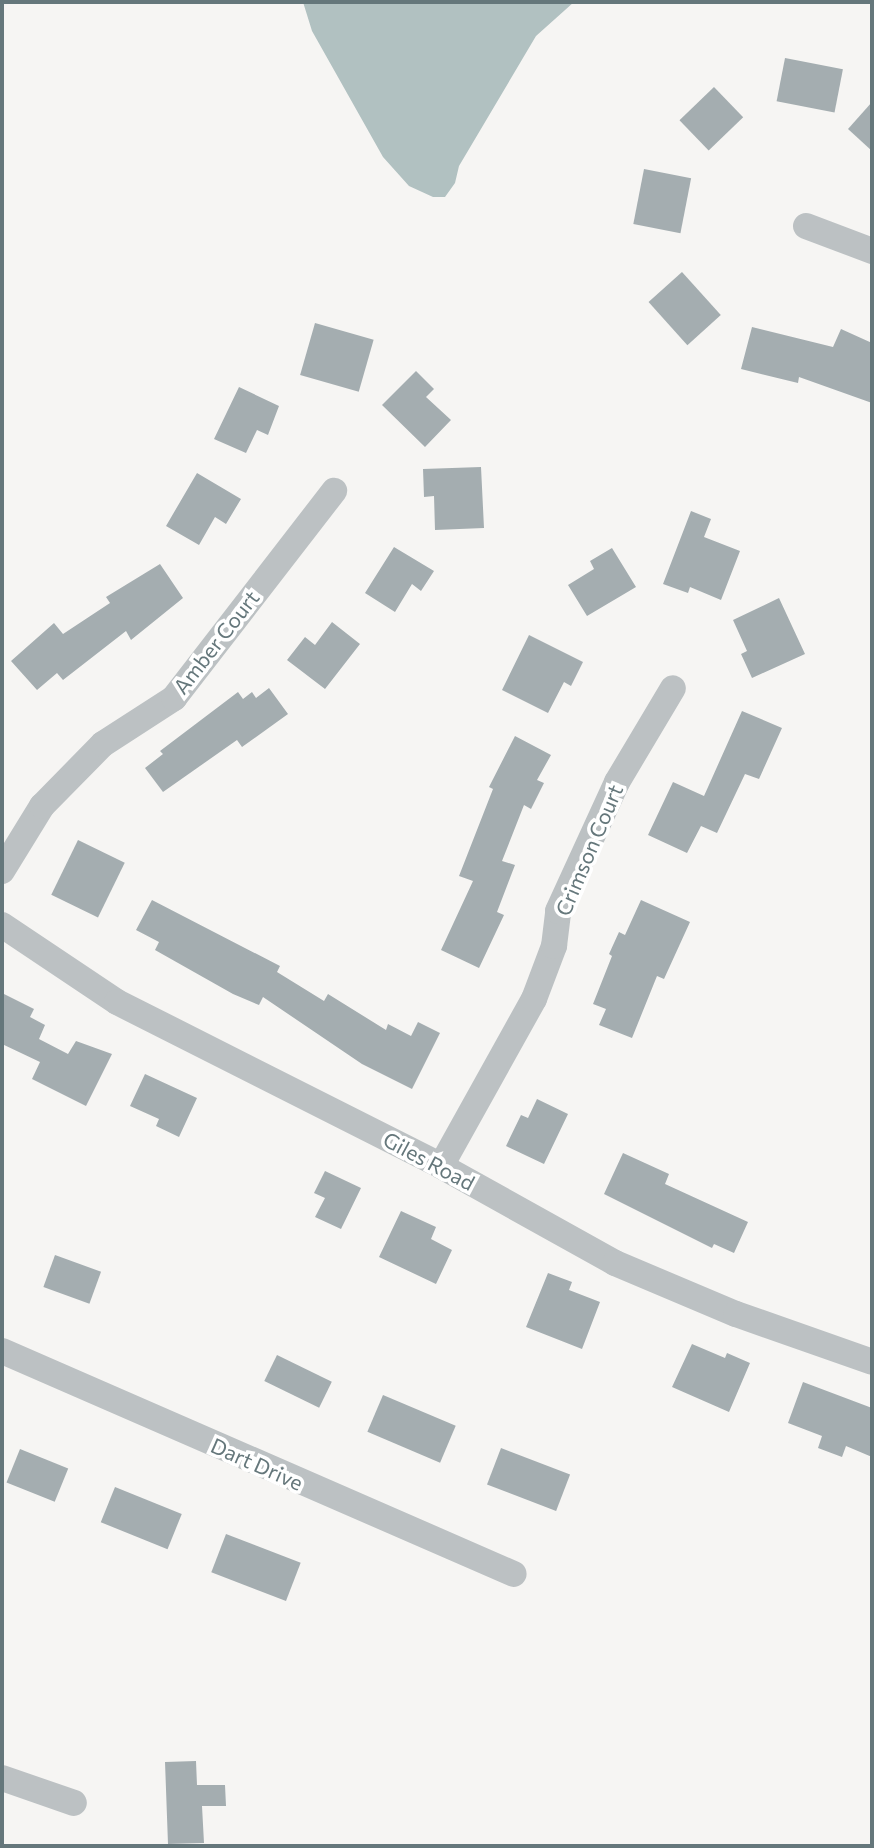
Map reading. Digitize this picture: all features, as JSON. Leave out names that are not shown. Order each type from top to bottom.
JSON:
[{"type":"street","points":[[806,226],[872,251]]},
{"type":"street","name":"Amber Court","points":[[2,871],[42,806],[94,753],[174,698],[334,491]]},
{"type":"street","name":"Crimson Court","points":[[441,1167],[534,999],[554,946],[563,899],[617,782],[673,688]]},
{"type":"street","name":"Giles Road","points":[[2,925],[117,1002],[441,1167],[615,1263],[736,1314],[872,1362]]},
{"type":"street","name":"Dart Drive","points":[[2,1351],[514,1574]]},
{"type":"street","points":[[2,1778],[74,1803]]},
{"type":"shaded area","points":[[303,2],[574,2],[536,36],[459,166],[455,183],[445,197],[433,197],[409,186],[383,157],[312,31]]},
{"type":"building","points":[[785,58],[843,69],[835,112],[777,101]]},
{"type":"building","points":[[714,87],[743,117],[709,151],[679,120]]},
{"type":"building","points":[[872,102],[872,151],[848,129]]},
{"type":"building","points":[[644,169],[691,178],[680,233],[633,224]]},
{"type":"building","points":[[682,272],[721,315],[687,345],[649,302]]},
{"type":"building","points":[[315,323],[374,340],[359,392],[300,375]]},
{"type":"building","points":[[752,327],[833,347],[841,329],[872,343],[872,403],[799,377],[798,383],[741,369]]},
{"type":"building","points":[[416,371],[434,389],[426,397],[451,420],[425,447],[382,405]]},
{"type":"building","points":[[239,387],[279,406],[268,435],[257,430],[246,453],[214,439]]},
{"type":"building","points":[[481,467],[484,528],[435,530],[434,496],[424,497],[423,469]]},
{"type":"building","points":[[197,473],[241,499],[226,524],[215,517],[199,545],[166,526]]},
{"type":"building","points":[[691,511],[711,519],[704,537],[740,551],[721,600],[690,587],[688,593],[663,584]]},
{"type":"building","points":[[394,547],[434,571],[421,591],[412,584],[395,612],[365,593]]},
{"type":"building","points":[[612,548],[636,587],[587,616],[568,585],[594,569],[590,561]]},
{"type":"building","points":[[160,564],[183,598],[131,640],[126,631],[63,680],[57,673],[37,690],[11,661],[54,623],[63,634],[110,603],[106,597]]},
{"type":"building","points":[[779,598],[805,654],[752,678],[741,654],[747,651],[733,620]]},
{"type":"building","points":[[332,622],[360,644],[325,689],[287,660],[305,637],[315,645]]},
{"type":"building","points":[[529,635],[583,662],[571,686],[564,682],[548,713],[502,690]]},
{"type":"building","points":[[269,688],[288,714],[242,747],[237,740],[163,792],[145,768],[163,754],[160,751],[238,692],[243,699],[252,692],[256,698]]},
{"type":"building","points":[[742,711],[782,728],[759,779],[745,774],[717,833],[701,826],[687,853],[648,835],[673,782],[704,796]]},
{"type":"building","points":[[515,736],[551,755],[537,780],[544,783],[531,809],[524,805],[502,861],[515,865],[497,912],[504,915],[479,968],[441,950],[473,881],[459,876],[493,789],[489,787]]},
{"type":"building","points":[[78,840],[125,863],[98,918],[51,895]]},
{"type":"building","points":[[152,900],[280,966],[277,972],[324,1001],[328,994],[386,1030],[388,1024],[411,1036],[418,1022],[440,1033],[412,1089],[362,1064],[263,997],[259,1005],[233,994],[155,950],[159,942],[136,930]]},
{"type":"building","points":[[641,900],[690,922],[664,979],[657,976],[632,1038],[599,1025],[606,1009],[593,1004],[619,932],[625,935]]},
{"type":"building","points":[[2,993],[34,1009],[30,1017],[45,1025],[39,1039],[68,1054],[76,1041],[112,1054],[86,1106],[32,1079],[40,1062],[2,1044]]},
{"type":"building","points":[[145,1074],[197,1098],[179,1137],[156,1126],[159,1119],[130,1106]]},
{"type":"building","points":[[537,1099],[568,1114],[544,1164],[506,1146],[521,1115],[528,1118]]},
{"type":"building","points":[[623,1153],[669,1174],[665,1184],[748,1222],[734,1253],[714,1244],[712,1248],[604,1194]]},
{"type":"building","points":[[325,1171],[361,1188],[341,1229],[315,1217],[325,1198],[314,1193]]},
{"type":"building","points":[[401,1211],[436,1227],[431,1239],[452,1250],[436,1284],[379,1257]]},
{"type":"building","points":[[55,1255],[101,1272],[89,1304],[43,1287]]},
{"type":"building","points":[[548,1273],[572,1282],[569,1290],[600,1302],[582,1349],[526,1327]]},
{"type":"building","points":[[692,1344],[725,1358],[727,1353],[750,1363],[729,1412],[672,1387]]},
{"type":"building","points":[[277,1355],[332,1382],[319,1408],[264,1381]]},
{"type":"building","points":[[803,1382],[872,1408],[872,1457],[846,1446],[842,1457],[818,1448],[822,1436],[788,1423]]},
{"type":"building","points":[[383,1395],[456,1426],[440,1463],[367,1432]]},
{"type":"building","points":[[501,1448],[570,1475],[556,1511],[487,1484]]},
{"type":"building","points":[[20,1449],[68,1468],[55,1502],[7,1482]]},
{"type":"building","points":[[115,1487],[182,1514],[168,1549],[101,1522]]},
{"type":"building","points":[[226,1534],[301,1563],[286,1601],[211,1572]]},
{"type":"building","points":[[196,1761],[197,1785],[225,1785],[226,1806],[202,1806],[204,1843],[168,1844],[165,1762]]}]
